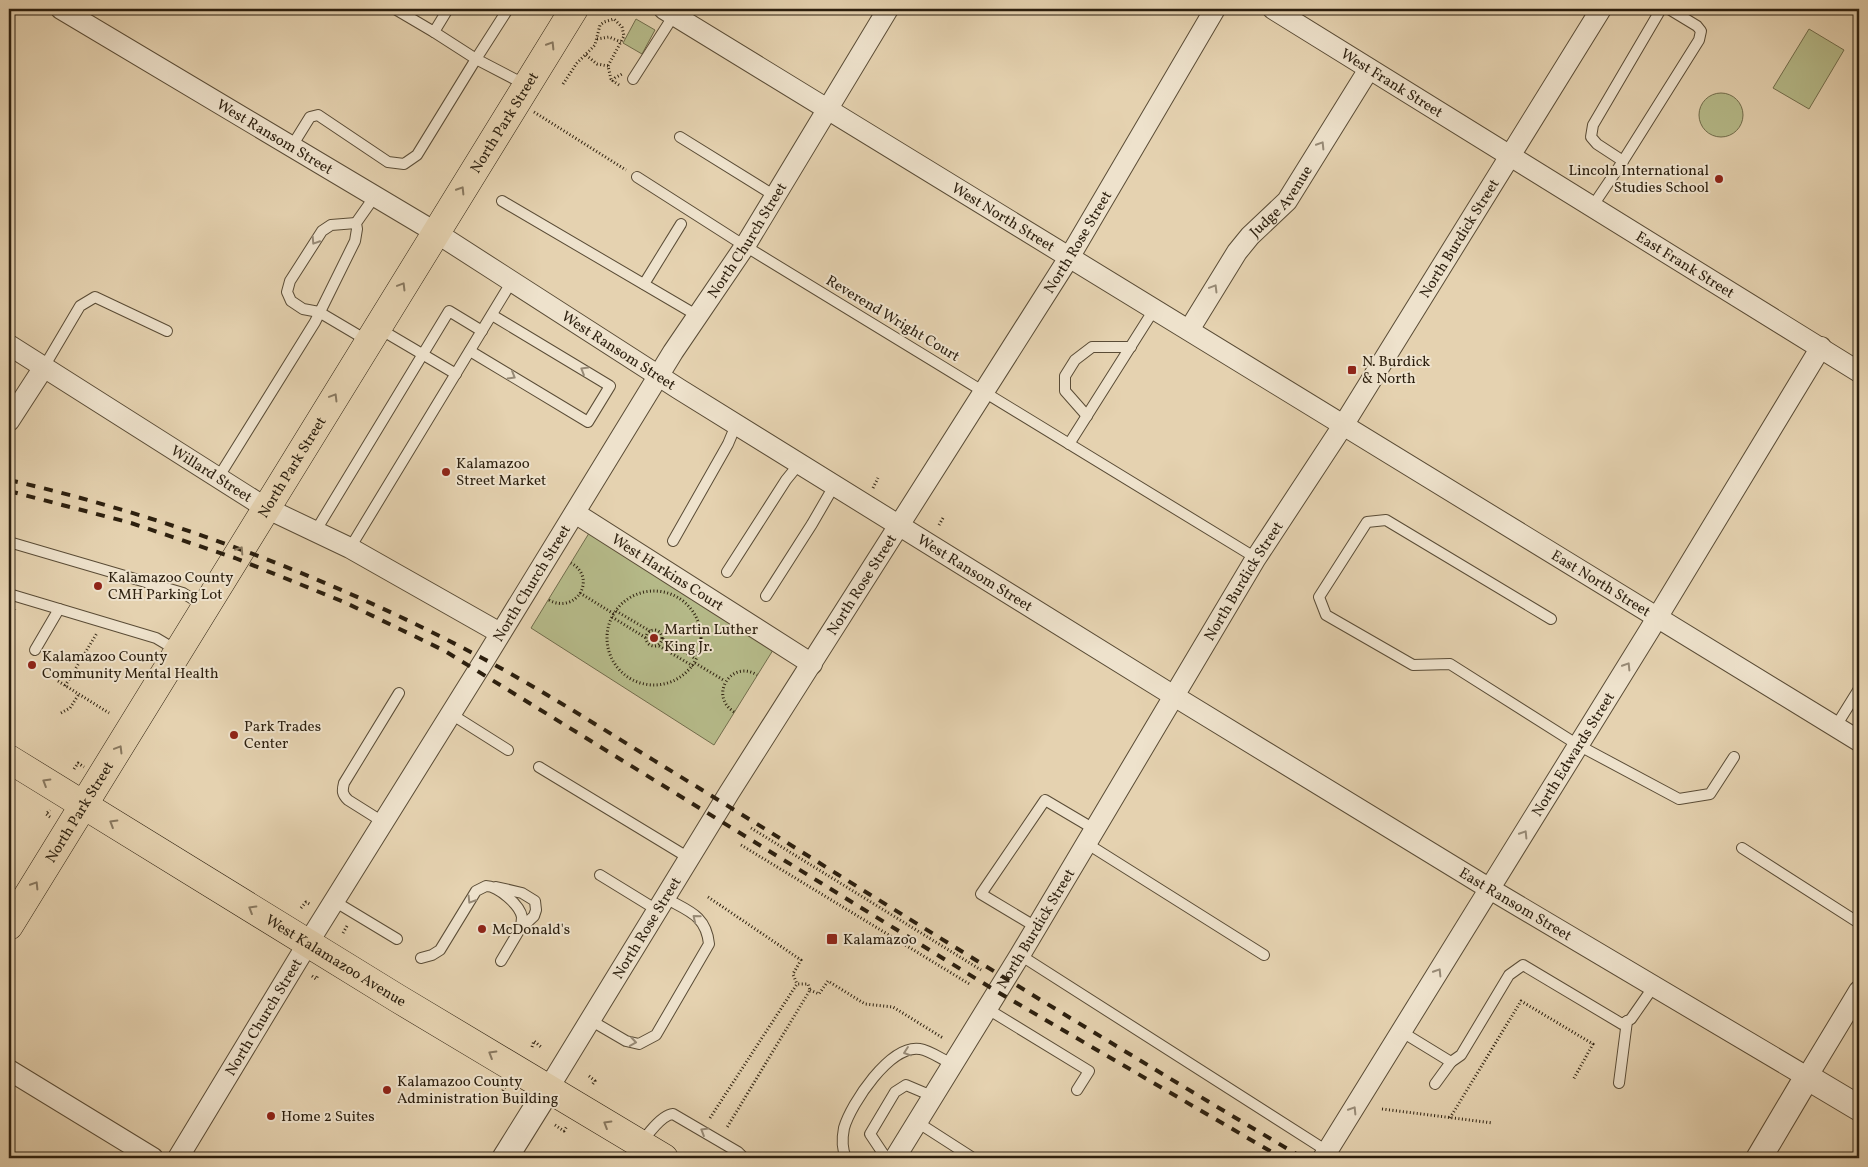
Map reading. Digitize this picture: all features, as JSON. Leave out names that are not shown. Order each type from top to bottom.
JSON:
[{"type":"main road","name":"North Park Street","points":[[9,926],[574,9]]},
{"type":"main road","name":"West Kalamazoo Avenue","points":[[9,759],[548,1088],[636,1151],[664,1158]]},
{"type":"street","name":"West Ransom Street","points":[[61,9],[435,232],[736,425],[1174,696]]},
{"type":"street","name":"North Church Street","points":[[178,1158],[308,943],[658,376],[745,246],[888,9]]},
{"type":"street","name":"North Rose Street","points":[[505,1158],[689,858],[1070,256],[1215,9]]},
{"type":"street","name":"West Frank Street","points":[[1273,9],[1510,156]]},
{"type":"street","name":"North Burdick Street","points":[[895,1158],[1020,955],[1256,558],[1344,424],[1601,9]]},
{"type":"street","name":"West North Street","points":[[669,12],[1344,424]]},
{"type":"street","name":"Judge Avenue","points":[[1189,330],[1237,252],[1250,236],[1287,200],[1369,69]]},
{"type":"street","name":"East Frank Street","points":[[1510,156],[1859,372]]},
{"type":"street","name":"Willard Street","points":[[9,345],[266,508],[350,548],[500,633]]},
{"type":"street","name":"North Edwards Street","points":[[1325,1155],[1658,616],[1821,347]]},
{"type":"street","points":[[9,421],[44,367]]},
{"type":"street","name":"East North Street","points":[[1344,424],[1859,741]]},
{"type":"street","name":"West Harkins Court","points":[[575,513],[812,664]]},
{"type":"street","name":"East Ransom Street","points":[[1174,696],[1490,889],[1859,1108]]},
{"type":"street","points":[[1759,1158],[1859,992]]},
{"type":"street","points":[[9,1070],[153,1158]]},
{"type":"lane","points":[[395,9],[476,59],[521,93]]},
{"type":"lane","points":[[434,32],[448,9]]},
{"type":"lane","points":[[292,146],[310,117],[318,115],[388,162],[404,164],[417,155],[508,9]]},
{"type":"lane","points":[[1623,161],[1597,144],[1591,137],[1593,125],[1661,9]]},
{"type":"lane","points":[[1592,207],[1623,161],[1698,40],[1701,31],[1698,26],[1669,9]]},
{"type":"lane","points":[[633,79],[669,12]]},
{"type":"lane","points":[[680,137],[775,196]]},
{"type":"lane","name":"Reverend Wright Court","points":[[637,178],[1256,558]]},
{"type":"lane","points":[[375,196],[356,222],[331,225],[322,230],[290,281],[287,292],[291,301],[303,308],[320,312],[422,354],[456,374]]},
{"type":"lane","points":[[502,201],[698,316]]},
{"type":"lane","points":[[218,478],[320,312],[355,241],[358,229],[356,222]]},
{"type":"lane","points":[[644,284],[681,224]]},
{"type":"lane","points":[[350,548],[512,281]]},
{"type":"lane","points":[[44,367],[80,306],[95,297],[167,331]]},
{"type":"lane","points":[[1070,444],[1155,308]]},
{"type":"lane","points":[[315,532],[449,310],[482,331]]},
{"type":"lane","points":[[470,351],[588,422],[597,408],[610,386],[492,315]]},
{"type":"lane","points":[[1087,416],[1065,392],[1066,376],[1075,360],[1092,347],[1131,347]]},
{"type":"lane","points":[[674,541],[728,444],[736,425]]},
{"type":"lane","points":[[728,572],[786,480],[799,464]]},
{"type":"lane","points":[[766,596],[834,486]]},
{"type":"lane","points":[[1551,619],[1386,520],[1367,522],[1319,597],[1326,615],[1413,666],[1450,664],[1578,745],[1679,799],[1710,794],[1734,758]]},
{"type":"lane","points":[[9,542],[183,593],[205,607]]},
{"type":"lane","points":[[9,594],[156,638],[178,651]]},
{"type":"lane","points":[[34,650],[59,608]]},
{"type":"lane","points":[[1836,726],[1859,689]]},
{"type":"lane","points":[[383,822],[348,800],[342,791],[344,783],[399,693]]},
{"type":"lane","points":[[451,714],[508,750]]},
{"type":"lane","points":[[539,767],[689,858]]},
{"type":"lane","points":[[1036,927],[981,894],[1045,800],[1090,836],[1264,955]]},
{"type":"lane","points":[[1742,848],[1859,923]]},
{"type":"lane","points":[[590,1020],[626,1041],[639,1044],[656,1035],[709,944],[708,932],[700,919],[661,904],[600,875]]},
{"type":"lane","points":[[490,886],[502,893],[518,908],[522,916],[520,929]]},
{"type":"lane","points":[[421,958],[432,955],[440,950],[476,891],[490,886],[522,893],[535,901],[536,910],[534,916],[520,929],[501,961]]},
{"type":"lane","points":[[334,901],[398,939]]},
{"type":"lane","points":[[1020,955],[1325,1155]]},
{"type":"lane","points":[[1435,1084],[1452,1062],[1461,1055],[1509,975],[1522,965],[1622,1024],[1631,1019],[1654,986]]},
{"type":"lane","points":[[986,1008],[1089,1071],[1077,1090]]},
{"type":"lane","points":[[1619,1083],[1627,1022]]},
{"type":"lane","points":[[1402,1032],[1452,1062]]},
{"type":"lane","points":[[846,1158],[843,1151],[844,1130],[850,1113],[871,1079],[891,1059],[908,1051],[920,1049],[952,1064]]},
{"type":"lane","points":[[886,1158],[870,1134],[895,1092],[906,1085],[932,1096]]},
{"type":"lane","points":[[636,1151],[663,1118],[668,1114],[673,1114],[738,1152],[744,1158]]},
{"type":"lane","points":[[917,1122],[973,1158]]},
{"type":"path","points":[[564,84],[577,63],[593,49],[600,25],[614,19],[624,31],[624,36],[608,66],[613,81]]},
{"type":"path","points":[[597,39],[608,37],[621,42]]},
{"type":"path","points":[[586,55],[597,64],[608,66]]},
{"type":"path","points":[[521,93],[637,178]]},
{"type":"path","points":[[873,488],[878,478]]},
{"type":"path","points":[[939,525],[943,518]]},
{"type":"path","points":[[548,600],[561,604],[568,603],[580,593],[583,586],[581,571],[571,562]]},
{"type":"path","points":[[652,591],[674,595],[688,605],[698,619],[702,641],[695,663],[679,679],[668,684],[657,686],[635,681],[617,668],[611,658],[607,635],[614,614],[630,598],[640,593],[652,591]]},
{"type":"path","points":[[580,593],[614,614],[646,638],[651,646],[659,646],[695,663],[726,681]]},
{"type":"path","points":[[9,618],[12,613]]},
{"type":"path","points":[[614,614],[650,631],[656,630],[660,632],[663,639],[695,663]]},
{"type":"path","points":[[64,686],[98,631]]},
{"type":"path","points":[[646,638],[650,631]]},
{"type":"path","points":[[659,646],[663,639]]},
{"type":"path","points":[[734,712],[725,704],[722,696],[726,681],[737,672],[752,672],[757,675]]},
{"type":"path","points":[[58,681],[109,713]]},
{"type":"path","points":[[61,714],[70,708],[79,694]]},
{"type":"path","points":[[74,769],[78,763]]},
{"type":"path","points":[[50,810],[46,814],[50,817]]},
{"type":"path","points":[[751,828],[927,939],[981,970]]},
{"type":"path","points":[[741,844],[971,985]]},
{"type":"path","points":[[708,897],[801,960],[793,974],[797,984]]},
{"type":"path","points":[[301,908],[306,902]]},
{"type":"path","points":[[343,933],[347,926]]},
{"type":"path","points":[[312,976],[316,979],[318,975]]},
{"type":"path","points":[[797,984],[808,984],[810,990],[819,994],[828,981],[865,1004],[893,1007],[943,1038]]},
{"type":"path","points":[[710,1118],[797,984]]},
{"type":"path","points":[[726,1128],[810,990]]},
{"type":"path","points":[[1450,1118],[1521,1001],[1593,1044],[1573,1080]]},
{"type":"path","points":[[532,1047],[534,1041],[541,1047]]},
{"type":"path","points":[[589,1076],[595,1080],[592,1085]]},
{"type":"path","points":[[502,1092],[509,1097]]},
{"type":"path","points":[[1382,1109],[1493,1123]]},
{"type":"path","points":[[555,1125],[564,1131],[568,1126]]},
{"type":"green space","points":[[636,19],[655,30],[642,54],[623,43]]},
{"type":"green space","points":[[1809,29],[1844,50],[1809,109],[1773,88]]},
{"type":"green space","points":[[1725,93],[1737,99],[1742,106],[1742,124],[1737,131],[1730,136],[1717,137],[1709,134],[1702,127],[1699,111],[1702,103],[1709,96]]},
{"type":"green space","points":[[594,525],[778,642],[714,745],[531,628]]},
{"type":"railway","points":[[9,480],[71,495],[132,513],[252,554],[370,603],[484,659],[524,681],[1011,982],[1303,1158]]},
{"type":"railway","points":[[9,491],[131,523],[235,558],[344,602],[445,651],[996,991],[1282,1158]]},
{"type":"place","name":"Lincoln International Studies School","points":[[1719,179]]},
{"type":"place","name":"N. Burdick & North","points":[[1352,370]]},
{"type":"place","name":"Kalamazoo Street Market","points":[[446,472]]},
{"type":"place","name":"Kalamazoo County CMH Parking Lot","points":[[98,586]]},
{"type":"place","name":"Martin Luther King Jr.","points":[[654,638]]},
{"type":"place","name":"Kalamazoo County Community Mental Health","points":[[32,665]]},
{"type":"place","name":"Park Trades Center","points":[[234,735]]},
{"type":"place","name":"McDonald's","points":[[482,929]]},
{"type":"place","name":"Kalamazoo","points":[[832,939]]},
{"type":"place","name":"Kalamazoo County Administration Building","points":[[387,1090]]},
{"type":"place","name":"Home 2 Suites","points":[[271,1116]]}]
